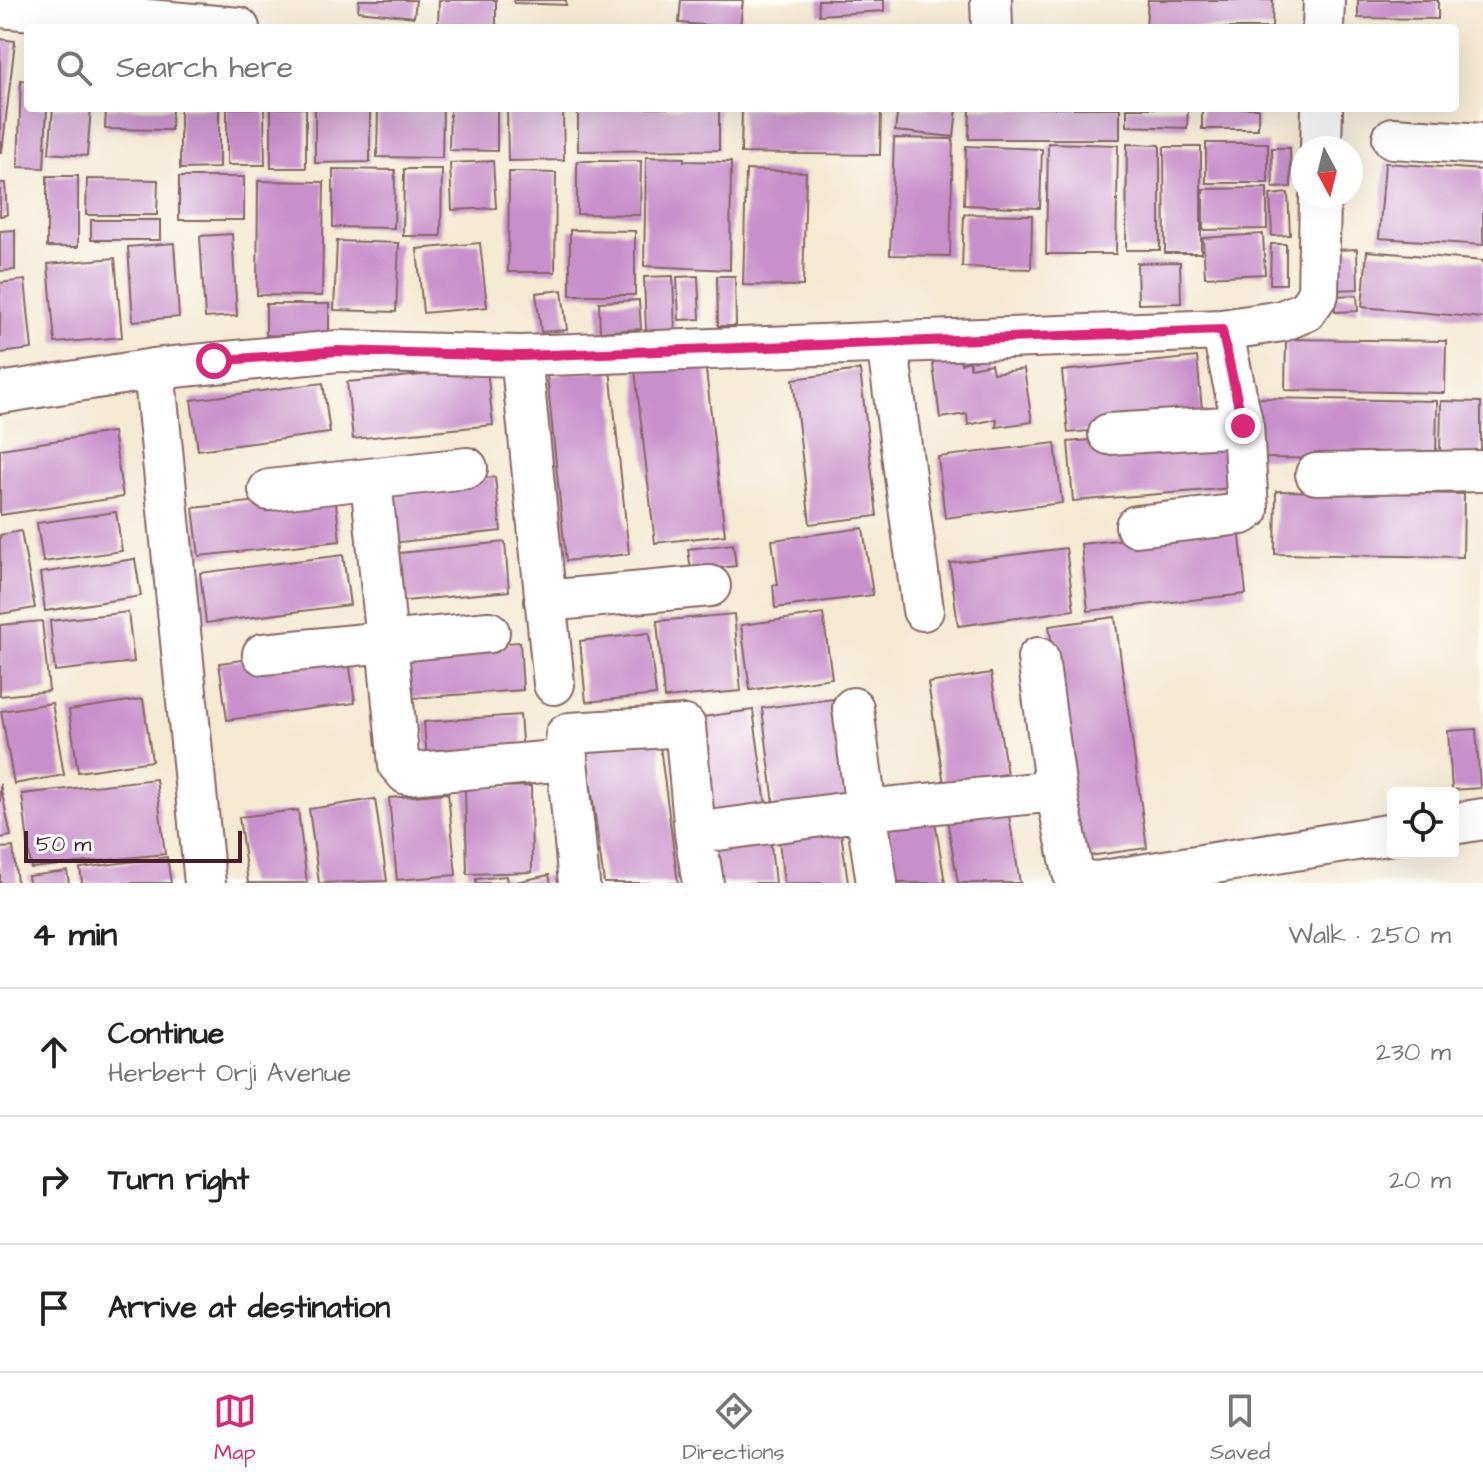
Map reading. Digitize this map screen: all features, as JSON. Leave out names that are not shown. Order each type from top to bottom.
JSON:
[{"type":"street","points":[[991,0],[992,24]]},
{"type":"street","points":[[1323,24],[1324,0]]},
{"type":"street","points":[[0,7],[193,24]]},
{"type":"street","points":[[1321,136],[1322,112]]},
{"type":"street","points":[[1393,138],[1483,144]]},
{"type":"street","points":[[0,393],[154,369],[338,351],[521,356],[1222,330],[1282,321],[1306,311],[1318,294],[1320,208]]},
{"type":"street","points":[[1136,526],[1242,514],[1248,510],[1243,426],[1222,330]]},
{"type":"street","points":[[887,342],[923,610]]},
{"type":"street","points":[[521,356],[554,684]]},
{"type":"street","points":[[154,369],[205,883]]},
{"type":"street","points":[[1109,434],[1243,426]]},
{"type":"street","points":[[269,490],[467,468]]},
{"type":"street","points":[[1316,474],[1483,471]]},
{"type":"street","points":[[371,479],[402,771],[407,774],[567,760]]},
{"type":"street","points":[[545,601],[710,586]]},
{"type":"street","points":[[263,654],[489,632]]},
{"type":"street","points":[[1038,658],[1056,791],[1073,873],[1085,881],[1097,882],[1387,835]]},
{"type":"street","points":[[853,708],[877,883]]},
{"type":"street","points":[[579,883],[567,734],[685,726],[703,883]]},
{"type":"street","points":[[695,833],[866,810],[1056,791]]},
{"type":"street","points":[[1459,823],[1483,819]]},
{"type":"building","points":[[359,0],[416,0],[414,17],[358,11]]},
{"type":"building","points":[[439,0],[496,0],[496,24],[438,24]]},
{"type":"building","points":[[514,0],[566,0],[566,5],[514,3]]},
{"type":"building","points":[[681,0],[743,0],[740,24],[679,23]]},
{"type":"building","points":[[818,0],[884,0],[884,11],[819,15]]},
{"type":"building","points":[[1148,0],[1273,0],[1272,24],[1146,24]]},
{"type":"building","points":[[1358,0],[1438,0],[1438,19],[1358,18]]},
{"type":"building","points":[[0,39],[15,41],[2,152],[0,152]]},
{"type":"building","points":[[21,80],[24,80],[24,112],[47,112],[44,168],[18,167]]},
{"type":"building","points":[[53,112],[91,112],[87,156],[49,153]]},
{"type":"building","points":[[106,112],[172,112],[171,130],[105,129]]},
{"type":"building","points":[[180,112],[219,112],[219,168],[180,169]]},
{"type":"building","points":[[227,112],[264,112],[265,165],[227,165]]},
{"type":"building","points":[[271,112],[306,112],[306,168],[271,168]]},
{"type":"building","points":[[315,112],[370,112],[370,162],[315,163]]},
{"type":"building","points":[[378,112],[443,112],[442,158],[377,157]]},
{"type":"building","points":[[450,112],[497,112],[497,151],[449,150]]},
{"type":"building","points":[[507,112],[563,112],[564,160],[508,161]]},
{"type":"building","points":[[578,112],[719,112],[719,150],[578,151]]},
{"type":"building","points":[[742,112],[881,112],[880,155],[741,153]]},
{"type":"building","points":[[897,112],[957,112],[954,137],[895,131]]},
{"type":"building","points":[[970,112],[1120,112],[1120,139],[969,139]]},
{"type":"building","points":[[1127,112],[1188,112],[1187,128],[1127,126]]},
{"type":"building","points":[[1202,112],[1258,112],[1258,129],[1202,129]]},
{"type":"building","points":[[894,138],[953,139],[950,256],[890,255]]},
{"type":"building","points":[[1048,143],[1118,145],[1116,254],[1046,254]]},
{"type":"building","points":[[1206,143],[1268,143],[1268,183],[1206,183]]},
{"type":"building","points":[[1127,144],[1160,145],[1160,250],[1126,250]]},
{"type":"building","points":[[966,146],[1042,149],[1040,208],[964,205]]},
{"type":"building","points":[[1164,147],[1201,147],[1201,253],[1165,253]]},
{"type":"building","points":[[1272,148],[1290,148],[1291,187],[1273,188]]},
{"type":"building","points":[[646,157],[731,162],[730,270],[644,266]]},
{"type":"building","points":[[493,161],[496,208],[452,210],[450,163]]},
{"type":"building","points":[[577,161],[641,161],[640,215],[577,214]]},
{"type":"building","points":[[1385,163],[1483,170],[1483,245],[1379,238]]},
{"type":"building","points":[[333,169],[395,170],[394,228],[333,227]]},
{"type":"building","points":[[404,169],[442,169],[441,236],[403,236]]},
{"type":"building","points":[[746,170],[806,172],[803,286],[743,285]]},
{"type":"building","points":[[509,172],[556,173],[555,272],[508,272]]},
{"type":"building","points":[[47,176],[78,176],[78,247],[47,247]]},
{"type":"building","points":[[179,177],[244,177],[244,220],[179,220]]},
{"type":"building","points":[[87,179],[158,180],[157,215],[86,215]]},
{"type":"building","points":[[258,181],[324,182],[322,296],[257,295]]},
{"type":"building","points":[[0,183],[5,183],[7,215],[0,216]]},
{"type":"building","points":[[1267,188],[1267,229],[1203,230],[1203,189]]},
{"type":"building","points":[[1288,193],[1290,235],[1272,236],[1270,195]]},
{"type":"building","points":[[964,214],[1032,215],[1031,269],[962,267]]},
{"type":"building","points":[[91,220],[160,220],[160,240],[91,240]]},
{"type":"building","points":[[15,230],[15,270],[0,271],[0,231]]},
{"type":"building","points":[[570,230],[635,231],[635,295],[570,295]]},
{"type":"building","points":[[232,234],[237,316],[205,318],[200,236]]},
{"type":"building","points":[[1263,234],[1265,274],[1205,277],[1203,238]]},
{"type":"building","points":[[337,241],[399,243],[396,312],[334,310]]},
{"type":"building","points":[[174,243],[179,317],[133,321],[128,247]]},
{"type":"building","points":[[480,243],[487,307],[423,313],[417,249]]},
{"type":"building","points":[[1271,244],[1286,244],[1286,284],[1270,284]]},
{"type":"building","points":[[1357,249],[1358,289],[1336,290],[1336,250]]},
{"type":"building","points":[[1367,251],[1483,261],[1483,318],[1362,307]]},
{"type":"building","points":[[115,258],[122,337],[55,343],[48,264]]},
{"type":"building","points":[[1180,262],[1181,303],[1138,304],[1137,263]]},
{"type":"building","points":[[673,276],[675,330],[646,331],[644,277]]},
{"type":"building","points":[[698,276],[700,319],[679,320],[677,277]]},
{"type":"building","points":[[717,276],[735,276],[736,326],[718,326]]},
{"type":"building","points":[[25,280],[32,349],[0,353],[0,283]]},
{"type":"building","points":[[562,290],[567,330],[541,332],[536,293]]},
{"type":"building","points":[[1357,295],[1358,311],[1335,312],[1335,296]]},
{"type":"building","points":[[639,300],[641,329],[600,332],[599,302]]},
{"type":"building","points":[[266,304],[329,304],[329,336],[266,335]]},
{"type":"building","points":[[1286,339],[1446,341],[1445,393],[1285,390]]},
{"type":"building","points":[[959,354],[961,364],[970,361],[970,368],[991,364],[993,373],[1024,369],[1032,422],[996,427],[997,419],[968,425],[967,414],[940,418],[932,358]]},
{"type":"building","points":[[1197,357],[1203,420],[1068,433],[1062,371]]},
{"type":"building","points":[[705,362],[725,535],[655,543],[635,370]]},
{"type":"building","points":[[487,369],[493,425],[353,439],[347,382]]},
{"type":"building","points":[[610,369],[629,554],[566,561],[547,376]]},
{"type":"building","points":[[860,370],[877,516],[810,524],[793,379]]},
{"type":"building","points":[[323,383],[330,433],[198,450],[191,400]]},
{"type":"building","points":[[1258,398],[1437,401],[1436,460],[1256,458]]},
{"type":"building","points":[[1441,401],[1481,402],[1481,456],[1440,455]]},
{"type":"building","points":[[1228,428],[1233,488],[1073,501],[1068,442]]},
{"type":"building","points":[[113,432],[123,497],[0,515],[0,449]]},
{"type":"building","points":[[1055,443],[1062,503],[945,518],[938,457]]},
{"type":"building","points":[[495,477],[501,531],[391,543],[385,489]]},
{"type":"building","points":[[1276,491],[1464,494],[1463,557],[1275,554]]},
{"type":"building","points":[[335,493],[340,541],[199,556],[193,508]]},
{"type":"building","points":[[116,512],[122,551],[43,562],[37,523]]},
{"type":"building","points":[[1239,527],[1246,594],[1088,611],[1081,544]]},
{"type":"building","points":[[863,528],[873,595],[775,608],[773,585],[778,585],[772,540]]},
{"type":"building","points":[[21,531],[35,608],[0,614],[0,535]]},
{"type":"building","points":[[505,542],[509,591],[395,602],[390,554]]},
{"type":"building","points":[[733,544],[736,566],[691,571],[688,549]]},
{"type":"building","points":[[1066,548],[1074,610],[958,626],[950,563]]},
{"type":"building","points":[[343,555],[350,605],[206,623],[200,573]]},
{"type":"building","points":[[135,559],[141,596],[45,611],[40,573]]},
{"type":"building","points":[[128,612],[134,662],[55,671],[50,621]]},
{"type":"building","points":[[734,614],[741,691],[664,698],[657,621]]},
{"type":"building","points":[[823,614],[832,678],[750,690],[741,625]]},
{"type":"building","points":[[1115,617],[1147,848],[1081,857],[1049,626]]},
{"type":"building","points":[[42,621],[49,691],[0,696],[0,625]]},
{"type":"building","points":[[649,633],[656,695],[586,702],[580,641]]},
{"type":"building","points":[[520,642],[523,690],[399,699],[396,651]]},
{"type":"building","points":[[347,646],[355,703],[227,720],[219,663]]},
{"type":"building","points":[[991,673],[1007,774],[944,784],[928,683]]},
{"type":"building","points":[[143,699],[152,761],[78,772],[69,710]]},
{"type":"building","points":[[833,699],[846,804],[775,812],[762,708]]},
{"type":"building","points":[[52,703],[64,775],[14,784],[1,711]]},
{"type":"building","points":[[753,710],[767,812],[709,821],[695,718]]},
{"type":"building","points":[[520,715],[523,754],[427,761],[424,722]]},
{"type":"building","points":[[1476,729],[1480,788],[1452,787],[1448,731]]},
{"type":"building","points":[[659,739],[678,883],[604,883],[586,749]]},
{"type":"building","points":[[156,779],[165,854],[31,868],[22,794]]},
{"type":"building","points":[[0,784],[11,836],[0,838]]},
{"type":"building","points":[[531,786],[532,872],[467,874],[465,788]]},
{"type":"building","points":[[448,793],[456,875],[397,880],[389,798]]},
{"type":"building","points":[[375,799],[387,881],[319,883],[309,809]]},
{"type":"building","points":[[298,810],[307,883],[248,883],[239,817]]},
{"type":"building","points":[[1008,810],[1020,883],[958,883],[947,819]]},
{"type":"building","points":[[934,815],[945,883],[884,883],[875,824]]},
{"type":"building","points":[[841,832],[848,883],[784,883],[779,840]]},
{"type":"building","points":[[770,837],[775,883],[713,883],[708,846]]},
{"type":"building","points":[[13,847],[17,883],[0,883],[0,848]]},
{"type":"building","points":[[167,857],[171,883],[82,883],[80,868]]},
{"type":"building","points":[[67,871],[69,883],[29,883],[28,876]]},
{"type":"building","points":[[549,875],[551,883],[515,883],[515,882]]},
{"type":"building","points":[[506,876],[507,883],[476,883],[476,879]]},
{"type":"route","points":[[214,361],[338,351],[521,356],[1222,330],[1243,426]]}]
